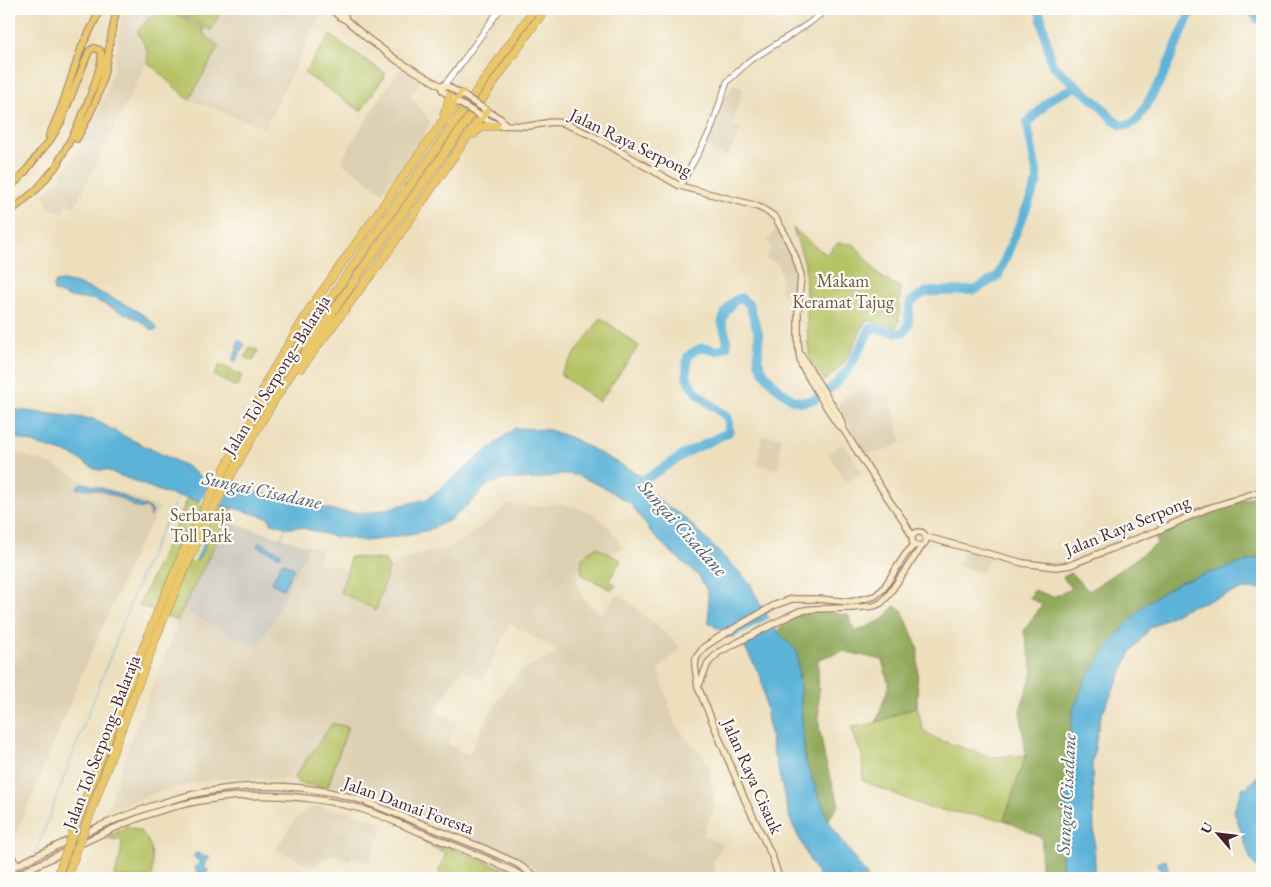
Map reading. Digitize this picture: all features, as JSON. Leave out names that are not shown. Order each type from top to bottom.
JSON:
[{"type":"highway","name":"Jalan Tol Serpong–Balaraja","points":[[57,878],[168,585],[198,518],[249,425],[297,349],[352,268],[534,9]]},
{"type":"highway","name":"Jalan Tol Serpong–Balaraja","points":[[66,878],[124,720],[176,589],[232,473],[257,428],[545,9]]},
{"type":"highway","points":[[436,130],[447,108],[449,96]]},
{"type":"highway","points":[[249,425],[267,380],[311,307],[460,99]]},
{"type":"highway","points":[[307,355],[379,264],[482,113]]},
{"type":"highway","points":[[452,159],[477,130],[482,127],[496,126]]},
{"type":"main road","points":[[42,150],[54,127],[82,46],[101,9]]},
{"type":"main road","points":[[9,213],[37,189],[75,141],[92,110],[100,90],[117,9]]},
{"type":"main road","points":[[331,9],[398,61],[441,86],[447,86],[460,99],[482,113],[496,126]]},
{"type":"main road","points":[[341,9],[346,20]]},
{"type":"main road","points":[[9,189],[51,139],[61,122],[89,51],[94,48],[100,50],[102,58],[86,110],[57,164]]},
{"type":"main road","points":[[441,86],[443,91],[449,96],[460,99]]},
{"type":"main road","points":[[482,113],[501,120],[506,125]]},
{"type":"main road","name":"Jalan Raya Serpong","points":[[496,126],[563,123],[591,135],[680,186],[753,204],[775,217],[795,256],[801,275],[798,312],[802,366],[828,404],[837,424],[844,430],[908,528],[915,534]]},
{"type":"main road","name":"Jalan Raya Serpong","points":[[924,542],[937,540],[1023,563],[1061,567],[1140,538],[1206,509],[1262,491]]},
{"type":"main road","points":[[698,687],[708,663],[718,652],[788,616],[812,609],[874,606],[881,603],[924,542],[922,533],[915,534],[912,541],[914,545],[918,546],[924,542]]},
{"type":"main road","name":"Jalan Raya Cisauk","points":[[779,878],[772,856],[745,800],[698,687],[695,666],[696,658],[704,647],[721,636],[792,599],[850,602],[875,596],[883,589],[905,555],[914,545]]},
{"type":"main road","name":"Jalan Damai Foresta","points":[[9,869],[110,822],[149,807],[190,795],[218,790],[279,786],[306,788],[364,801],[483,848],[516,863],[538,878]]},
{"type":"main road","name":"Jalan Damai Foresta","points":[[10,877],[112,829],[161,810],[197,802],[245,796],[282,796],[322,800],[361,809],[479,856],[526,878]]},
{"type":"main road","points":[[361,809],[364,801]]},
{"type":"main road","points":[[479,856],[483,848]]},
{"type":"main road","points":[[11,853],[13,861],[20,864]]},
{"type":"street","points":[[441,86],[446,84],[500,9]]},
{"type":"street","points":[[680,186],[710,132],[727,82],[750,61],[808,24],[827,9]]},
{"type":"shaded area","points":[[125,9],[149,9],[155,12],[137,31],[148,51],[149,58],[75,206],[67,203],[63,213],[53,210],[49,207],[45,193],[59,178],[82,143],[103,101],[113,70],[121,18]]},
{"type":"shaded area","points":[[168,9],[320,9],[322,12],[265,128],[189,100],[219,46],[203,34],[204,29]]},
{"type":"shaded area","points":[[400,69],[422,81],[410,95],[431,122],[420,142],[382,192],[341,162],[362,125]]},
{"type":"shaded area","points":[[733,84],[743,89],[733,124],[742,129],[727,156],[706,147],[726,95]]},
{"type":"shaded area","points":[[777,226],[782,232],[796,268],[798,278],[796,295],[780,293],[781,276],[778,264],[766,258],[771,245],[767,242]]},
{"type":"shaded area","points":[[865,386],[877,395],[889,393],[902,443],[881,452],[864,453],[837,403]]},
{"type":"shaded area","points":[[762,435],[781,437],[778,469],[758,465]]},
{"type":"shaded area","points":[[844,443],[862,473],[846,483],[828,453]]},
{"type":"shaded area","points":[[9,451],[39,460],[86,482],[111,489],[160,508],[140,542],[89,657],[9,852]]},
{"type":"shaded area","points":[[552,503],[591,512],[610,528],[623,548],[608,553],[596,547],[586,553],[580,566],[577,585],[584,599],[601,614],[615,596],[621,595],[681,647],[659,670],[675,726],[702,754],[710,772],[715,805],[703,835],[724,845],[713,859],[715,878],[546,878],[527,861],[430,821],[361,793],[305,780],[234,778],[206,781],[159,791],[107,811],[131,739],[175,632],[182,610],[259,648],[309,546],[322,549],[319,563],[348,569],[340,593],[376,610],[389,568],[414,555],[441,551],[458,543],[492,518],[506,505],[543,506]],"holes":[[[510,623],[557,651],[551,656],[521,670],[504,691],[481,728],[469,755],[447,744],[458,722],[436,710],[462,669],[484,679]]]},
{"type":"shaded area","points":[[227,522],[309,546],[259,648],[182,610]]},
{"type":"shaded area","points":[[965,550],[989,558],[983,573],[958,566]]},
{"type":"shaded area","points":[[317,807],[351,812],[386,824],[369,863],[352,856],[349,861],[334,854],[314,867],[276,850],[291,825],[301,814]]},
{"type":"green space","points":[[155,9],[168,9],[204,29],[203,34],[219,46],[189,100],[147,62],[147,50],[137,31],[155,12]]},
{"type":"green space","points":[[172,9],[222,9],[211,30]]},
{"type":"green space","points":[[330,35],[386,74],[361,111],[304,73]]},
{"type":"green space","name":"Makam Keramat Tajug","points":[[793,228],[826,254],[838,243],[854,244],[881,277],[900,287],[899,321],[896,327],[866,320],[848,357],[825,381],[810,359],[805,264]]},
{"type":"green space","points":[[601,318],[639,346],[599,402],[560,374]]},
{"type":"green space","points":[[250,347],[258,351],[253,361],[245,357]]},
{"type":"green space","points":[[220,364],[242,376],[236,387],[214,376]]},
{"type":"green space","points":[[1262,494],[1262,558],[1254,559],[1147,602],[1068,757],[1061,878],[1040,878],[1042,838],[1004,820],[1026,755],[1020,710],[1033,671],[1024,631],[1042,605],[1030,598],[1034,590],[1053,597],[1071,589],[1063,577],[1071,573],[1089,591],[1157,544],[1155,534],[1199,512]]},
{"type":"green space","name":"Serbaraja Toll Park","points":[[188,498],[233,508],[177,621],[139,605]]},
{"type":"green space","points":[[596,547],[621,560],[609,581],[616,585],[612,590],[582,575],[581,565],[583,558]]},
{"type":"green space","points":[[350,557],[385,560],[389,568],[376,610],[340,592]]},
{"type":"green space","points":[[894,606],[902,610],[918,648],[917,706],[876,723],[889,685],[882,660],[844,651],[818,659],[819,726],[825,760],[839,805],[828,820],[805,760],[797,651],[777,631],[792,616],[820,610],[849,616],[855,632],[884,619]]},
{"type":"green space","points":[[917,706],[923,730],[939,740],[991,757],[1026,755],[1004,820],[929,808],[863,781],[862,756],[851,727],[876,723]]},
{"type":"green space","points":[[332,724],[348,727],[327,789],[298,783],[295,776]]},
{"type":"green space","points":[[127,826],[136,829],[147,839],[152,856],[152,878],[114,878],[121,853],[122,841],[107,838]]},
{"type":"green space","points":[[427,838],[502,868],[520,878],[444,878],[440,875],[439,870],[446,853],[424,843]]},
{"type":"water","points":[[63,281],[99,292],[128,306],[151,321],[157,328],[156,330],[152,330],[139,320],[93,299],[69,297],[54,291],[53,287],[56,282]]},
{"type":"water","points":[[239,339],[245,344],[235,363],[232,361]]},
{"type":"water","name":"Sungai Cisadane","points":[[9,409],[94,419],[120,434],[186,466],[201,477],[342,512],[369,513],[427,499],[515,428],[550,430],[572,438],[641,476],[649,491],[684,517],[750,583],[777,631],[797,651],[805,760],[828,820],[868,878],[820,878],[790,819],[772,746],[761,677],[743,644],[709,623],[708,593],[699,576],[653,535],[630,503],[603,487],[577,475],[562,474],[537,479],[505,479],[489,484],[450,520],[429,530],[366,541],[332,536],[299,527],[289,528],[271,523],[269,518],[167,494],[106,470],[97,470],[70,454],[9,436]]},
{"type":"water","points":[[83,483],[120,494],[150,508],[153,512],[150,517],[150,510],[146,507],[136,507],[124,500],[100,491],[76,489],[79,484]]},
{"type":"water","points":[[184,531],[204,537],[206,540],[204,549],[197,561],[174,551]]},
{"type":"water","points":[[259,542],[281,553],[280,557],[257,546]]},
{"type":"water","name":"Sungai Cisadane","points":[[1262,558],[1262,589],[1244,589],[1185,608],[1150,628],[1131,652],[1100,718],[1092,765],[1094,878],[1061,878],[1068,757],[1073,710],[1085,680],[1116,636],[1147,602],[1180,582]]},
{"type":"water","points":[[282,562],[294,568],[283,589],[271,583]]},
{"type":"water","points":[[1262,771],[1262,872],[1251,861],[1234,811],[1242,788],[1247,787]]},
{"type":"water","points":[[198,853],[210,858],[205,863],[205,868],[208,872],[201,875],[200,878],[195,878],[197,874],[195,867],[200,862],[194,857]]},
{"type":"water","points":[[1166,860],[1170,878],[1166,878],[1157,863]]},
{"type":"pier","points":[[213,478],[232,483],[220,507],[200,503]]},
{"type":"pier","points":[[187,529],[206,536],[194,562],[175,554]]},
{"type":"pier","points":[[771,617],[776,625],[740,645],[731,639]]},
{"type":"waterway","name":"Sungai Cisadane","points":[[634,484],[686,453],[729,432],[728,418],[698,394],[689,382],[687,369],[688,356],[696,350],[708,348],[717,351],[727,346],[722,322],[726,311],[734,301],[741,298],[749,304],[759,335],[758,361],[764,373],[776,387],[793,400],[803,402],[816,399],[837,383],[849,368],[871,328],[896,333],[904,332],[908,325],[910,302],[926,292],[975,290],[998,276],[1038,180],[1027,123],[1052,98],[1077,86],[1052,65],[1039,9]]},
{"type":"waterway","points":[[1077,86],[1100,105],[1113,120],[1121,125],[1129,125],[1138,119],[1162,78],[1192,9]]},
{"type":"waterway","points":[[1250,9],[1258,19],[1262,20]]},
{"type":"waterway","points":[[35,854],[143,570],[178,496]]},
{"type":"waterway","points":[[463,509],[471,518]]},
{"type":"waterway","points":[[281,539],[286,526]]},
{"type":"waterway","points":[[26,878],[29,872]]}]
